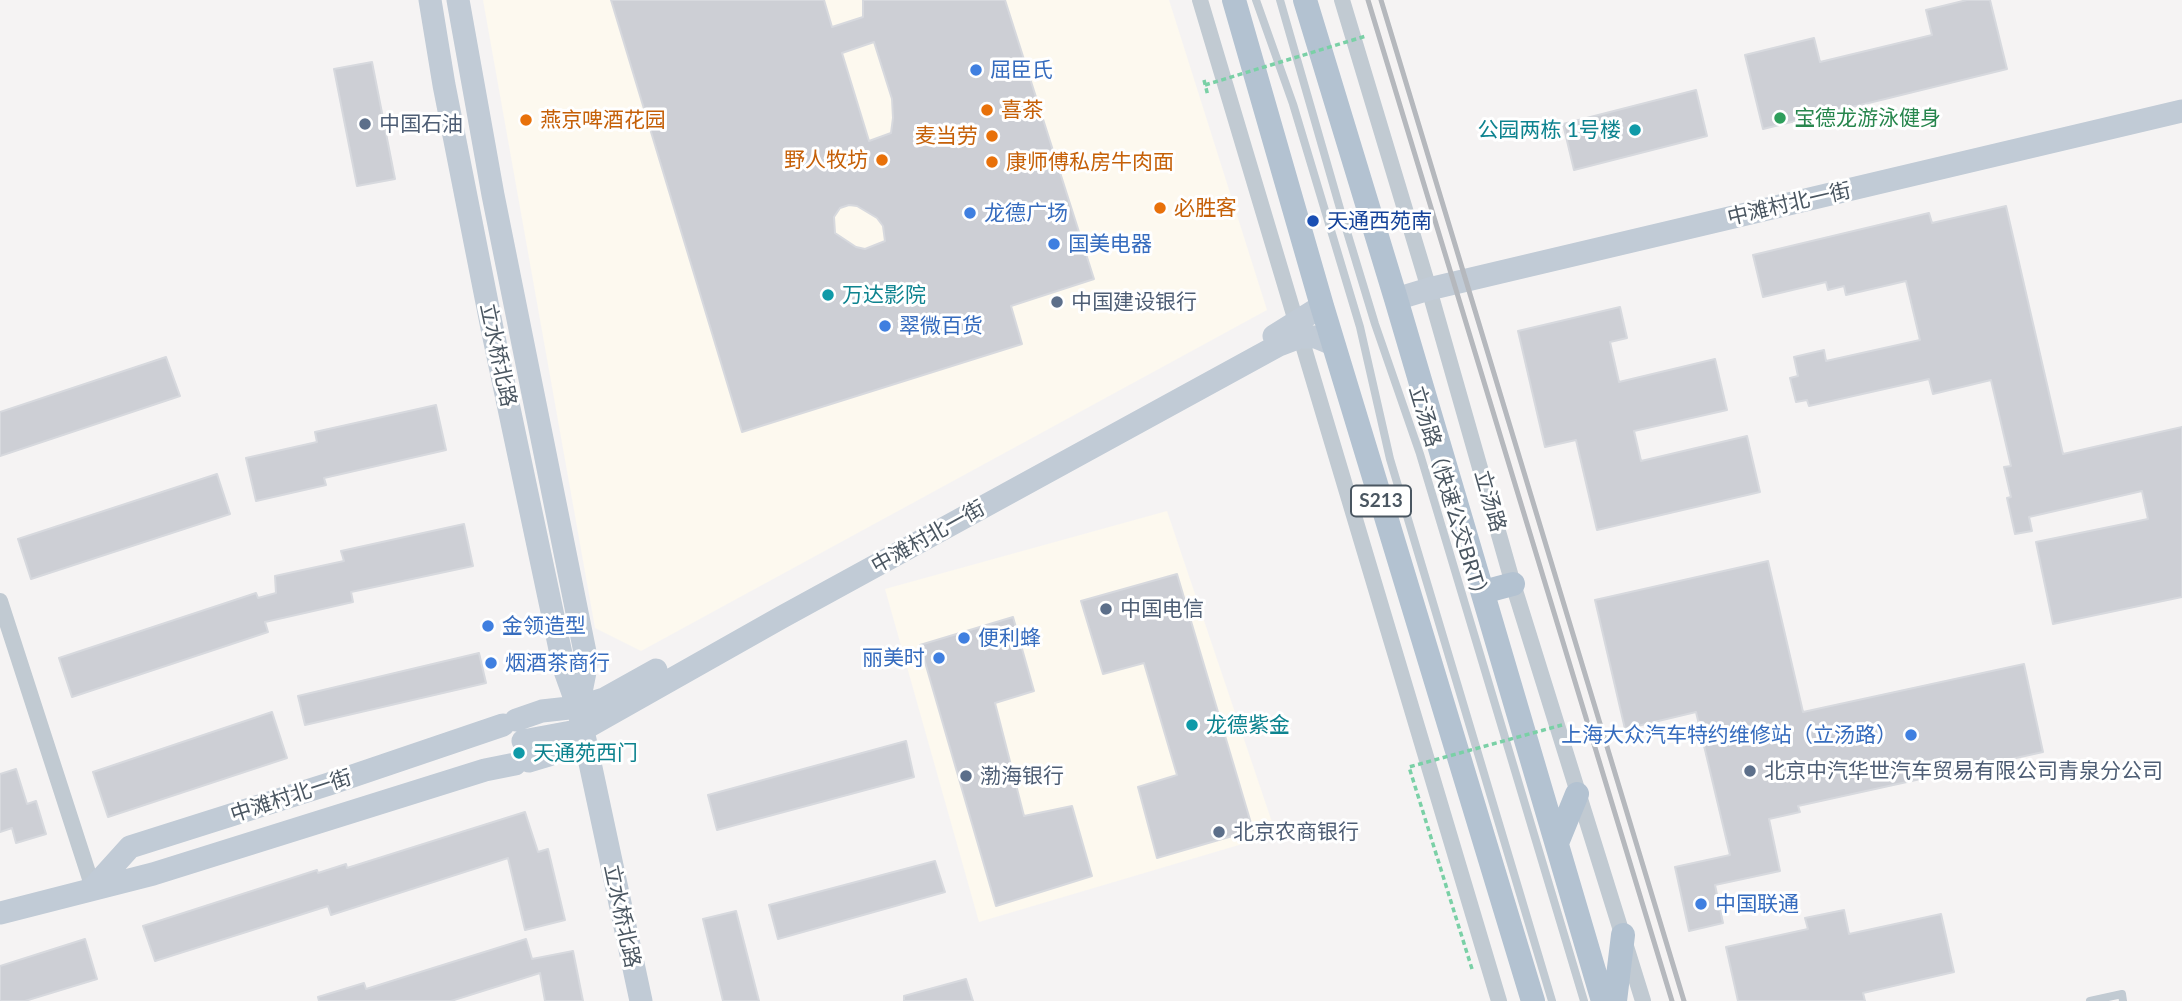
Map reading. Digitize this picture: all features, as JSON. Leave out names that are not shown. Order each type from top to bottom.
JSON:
[{"type":"main road","name":"S213","points":[[1234,0],[1333,344],[1533,1001]]},
{"type":"main road","name":"立汤路","points":[[1306,0],[1603,1001]]},
{"type":"main road","points":[[1483,592],[1513,584]]},
{"type":"main road","points":[[1557,843],[1577,794]]},
{"type":"main road","points":[[1615,1001],[1623,935]]},
{"type":"street","name":"立水桥北路","points":[[430,0],[492,328],[564,668],[578,707],[641,1001]]},
{"type":"street","name":"立水桥北路","points":[[458,0],[493,195],[586,662],[578,707]]},
{"type":"street","name":"S213","points":[[1200,0],[1499,1001]]},
{"type":"street","name":"立汤路","points":[[1342,0],[1429,289],[1513,584],[1643,1001]]},
{"type":"street","name":"中滩村北一街","points":[[1396,299],[2182,111]]},
{"type":"street","name":"中滩村北一街","points":[[93,888],[130,847],[516,743],[549,755],[582,730],[782,617],[1267,351],[1298,331],[1322,306]]},
{"type":"street","name":"中滩村北一街","points":[[0,913],[153,874],[485,770],[516,743],[542,711],[578,707],[604,699],[1298,331]]},
{"type":"street","points":[[1298,331],[1333,344]]},
{"type":"street","points":[[0,601],[93,888]]},
{"type":"lane","name":"立汤路（快速公交BRT）","points":[[1256,0],[1293,104],[1360,327],[1390,459],[1552,1001]]},
{"type":"lane","name":"立汤路（快速公交BRT）","points":[[1280,0],[1375,324],[1420,454],[1584,1001]]},
{"type":"lane","points":[[2090,1001],[2122,994],[2123,1001]]},
{"type":"path","points":[[1205,85],[1366,36]]},
{"type":"path","points":[[1472,969],[1409,767],[1562,725]]},
{"type":"shaded area","name":"龙德广场","points":[[483,0],[1169,0],[1267,310],[641,651],[595,628]]},
{"type":"shaded area","points":[[1167,511],[1276,834],[979,922],[885,589]]},
{"type":"building","name":"龙德广场","points":[[611,0],[824,0],[832,27],[863,17],[863,0],[1005,0],[1094,279],[1011,306],[1022,344],[742,432]],"holes":[[[874,42],[892,99],[893,118],[891,133],[869,141],[842,53]],[[857,206],[877,218],[883,226],[885,241],[865,249],[856,247],[835,233],[834,217],[840,208]]]},
{"type":"building","points":[[1967,0],[1990,0],[2007,69],[1763,129],[1745,55],[1814,38],[1820,62],[1932,35],[1926,10]]},
{"type":"building","name":"中国石油","points":[[372,62],[395,179],[357,186],[334,69]]},
{"type":"building","name":"公园两栋 1号楼","points":[[1696,90],[1707,136],[1574,170],[1563,124]]},
{"type":"building","points":[[2006,206],[2063,454],[2182,427],[2182,597],[2053,624],[2036,542],[2148,519],[2142,491],[2029,517],[2032,531],[2015,534],[2004,467],[2011,466],[1991,380],[1933,394],[1929,379],[1809,406],[1807,400],[1796,402],[1790,378],[1798,376],[1794,357],[1824,350],[1826,361],[1920,340],[1906,281],[1846,295],[1844,286],[1828,290],[1826,282],[1763,297],[1753,255],[1929,213],[1932,223]]},
{"type":"building","points":[[1620,307],[1627,338],[1610,342],[1619,382],[1715,359],[1727,410],[1634,431],[1641,461],[1747,436],[1760,492],[1597,530],[1576,440],[1545,447],[1518,331]]},
{"type":"building","points":[[166,357],[180,396],[0,456],[0,412]]},
{"type":"building","points":[[436,405],[446,450],[324,478],[326,485],[256,501],[246,458],[317,442],[315,432]]},
{"type":"building","points":[[217,474],[230,514],[31,579],[18,539]]},
{"type":"building","points":[[464,524],[473,566],[351,592],[353,602],[265,622],[268,632],[72,697],[59,658],[256,593],[258,598],[276,593],[275,576],[344,561],[341,551]]},
{"type":"building","points":[[1768,561],[1803,712],[2024,664],[2043,752],[1798,806],[1800,812],[1769,819],[1780,871],[1715,885],[1723,923],[1689,931],[1675,867],[1730,855],[1696,712],[1625,729],[1595,600]]},
{"type":"building","name":"龙德紫金","points":[[1177,574],[1253,830],[1157,858],[1138,787],[1177,775],[1144,663],[1103,674],[1081,601]]},
{"type":"building","points":[[1013,617],[1034,691],[995,703],[1024,816],[1072,806],[1092,876],[996,906],[920,645]]},
{"type":"building","points":[[479,653],[486,683],[305,725],[298,696]]},
{"type":"building","points":[[272,712],[287,758],[108,817],[93,772]]},
{"type":"building","points":[[906,741],[914,777],[717,830],[708,795]]},
{"type":"building","points":[[16,769],[27,804],[36,801],[46,834],[16,843],[12,828],[0,832],[0,774]]},
{"type":"building","points":[[525,812],[538,852],[548,849],[565,920],[525,930],[508,858],[331,915],[328,906],[155,961],[143,926],[317,870],[318,873],[346,864],[347,868]]},
{"type":"building","points":[[935,861],[945,892],[778,939],[769,905]]},
{"type":"building","points":[[1844,910],[1849,934],[1941,914],[1954,972],[1863,993],[1865,1001],[1738,1001],[1726,947],[1808,929],[1805,918]]},
{"type":"building","points":[[736,911],[759,1001],[723,1001],[703,919]]},
{"type":"building","points":[[85,939],[97,979],[25,1001],[0,1001],[0,966]]},
{"type":"building","points":[[526,939],[532,959],[573,951],[583,1001],[545,1001],[540,973],[451,1001],[319,1001],[318,997],[364,983],[366,989]]},
{"type":"building","points":[[966,979],[973,1001],[904,1001],[904,996]]},
{"type":"railway","points":[[1368,0],[1672,1001]]},
{"type":"railway","points":[[1381,0],[1684,1001]]},
{"type":"place","name":"屈臣氏","points":[[976,70]]},
{"type":"place","name":"喜茶","points":[[987,110]]},
{"type":"place","name":"宝德龙游泳健身","points":[[1780,118]]},
{"type":"place","name":"燕京啤酒花园","points":[[526,120]]},
{"type":"place","name":"中国石油","points":[[365,124]]},
{"type":"place","name":"公园两栋 1号楼","points":[[1635,130]]},
{"type":"place","name":"麦当劳","points":[[992,136]]},
{"type":"place","name":"野人牧坊","points":[[882,160]]},
{"type":"place","name":"康师傅私房牛肉面","points":[[992,162]]},
{"type":"place","name":"必胜客","points":[[1160,208]]},
{"type":"place","name":"龙德广场","points":[[970,213]]},
{"type":"place","name":"天通西苑南","points":[[1313,221]]},
{"type":"place","name":"国美电器","points":[[1054,244]]},
{"type":"place","name":"万达影院","points":[[828,295]]},
{"type":"place","name":"中国建设银行","points":[[1057,302]]},
{"type":"place","name":"翠微百货","points":[[885,326]]},
{"type":"place","name":"中国电信","points":[[1106,609]]},
{"type":"place","name":"金领造型","points":[[488,626]]},
{"type":"place","name":"便利蜂","points":[[964,638]]},
{"type":"place","name":"丽美时","points":[[939,658]]},
{"type":"place","name":"烟酒茶商行","points":[[491,663]]},
{"type":"place","name":"龙德紫金","points":[[1192,725]]},
{"type":"place","name":"上海大众汽车特约维修站（立汤路）","points":[[1911,735]]},
{"type":"place","name":"天通苑西门","points":[[519,753]]},
{"type":"place","name":"北京中汽华世汽车贸易有限公司青泉分公司","points":[[1750,771]]},
{"type":"place","name":"渤海银行","points":[[966,776]]},
{"type":"place","name":"北京农商银行","points":[[1219,832]]},
{"type":"place","name":"中国联通","points":[[1701,904]]}]
